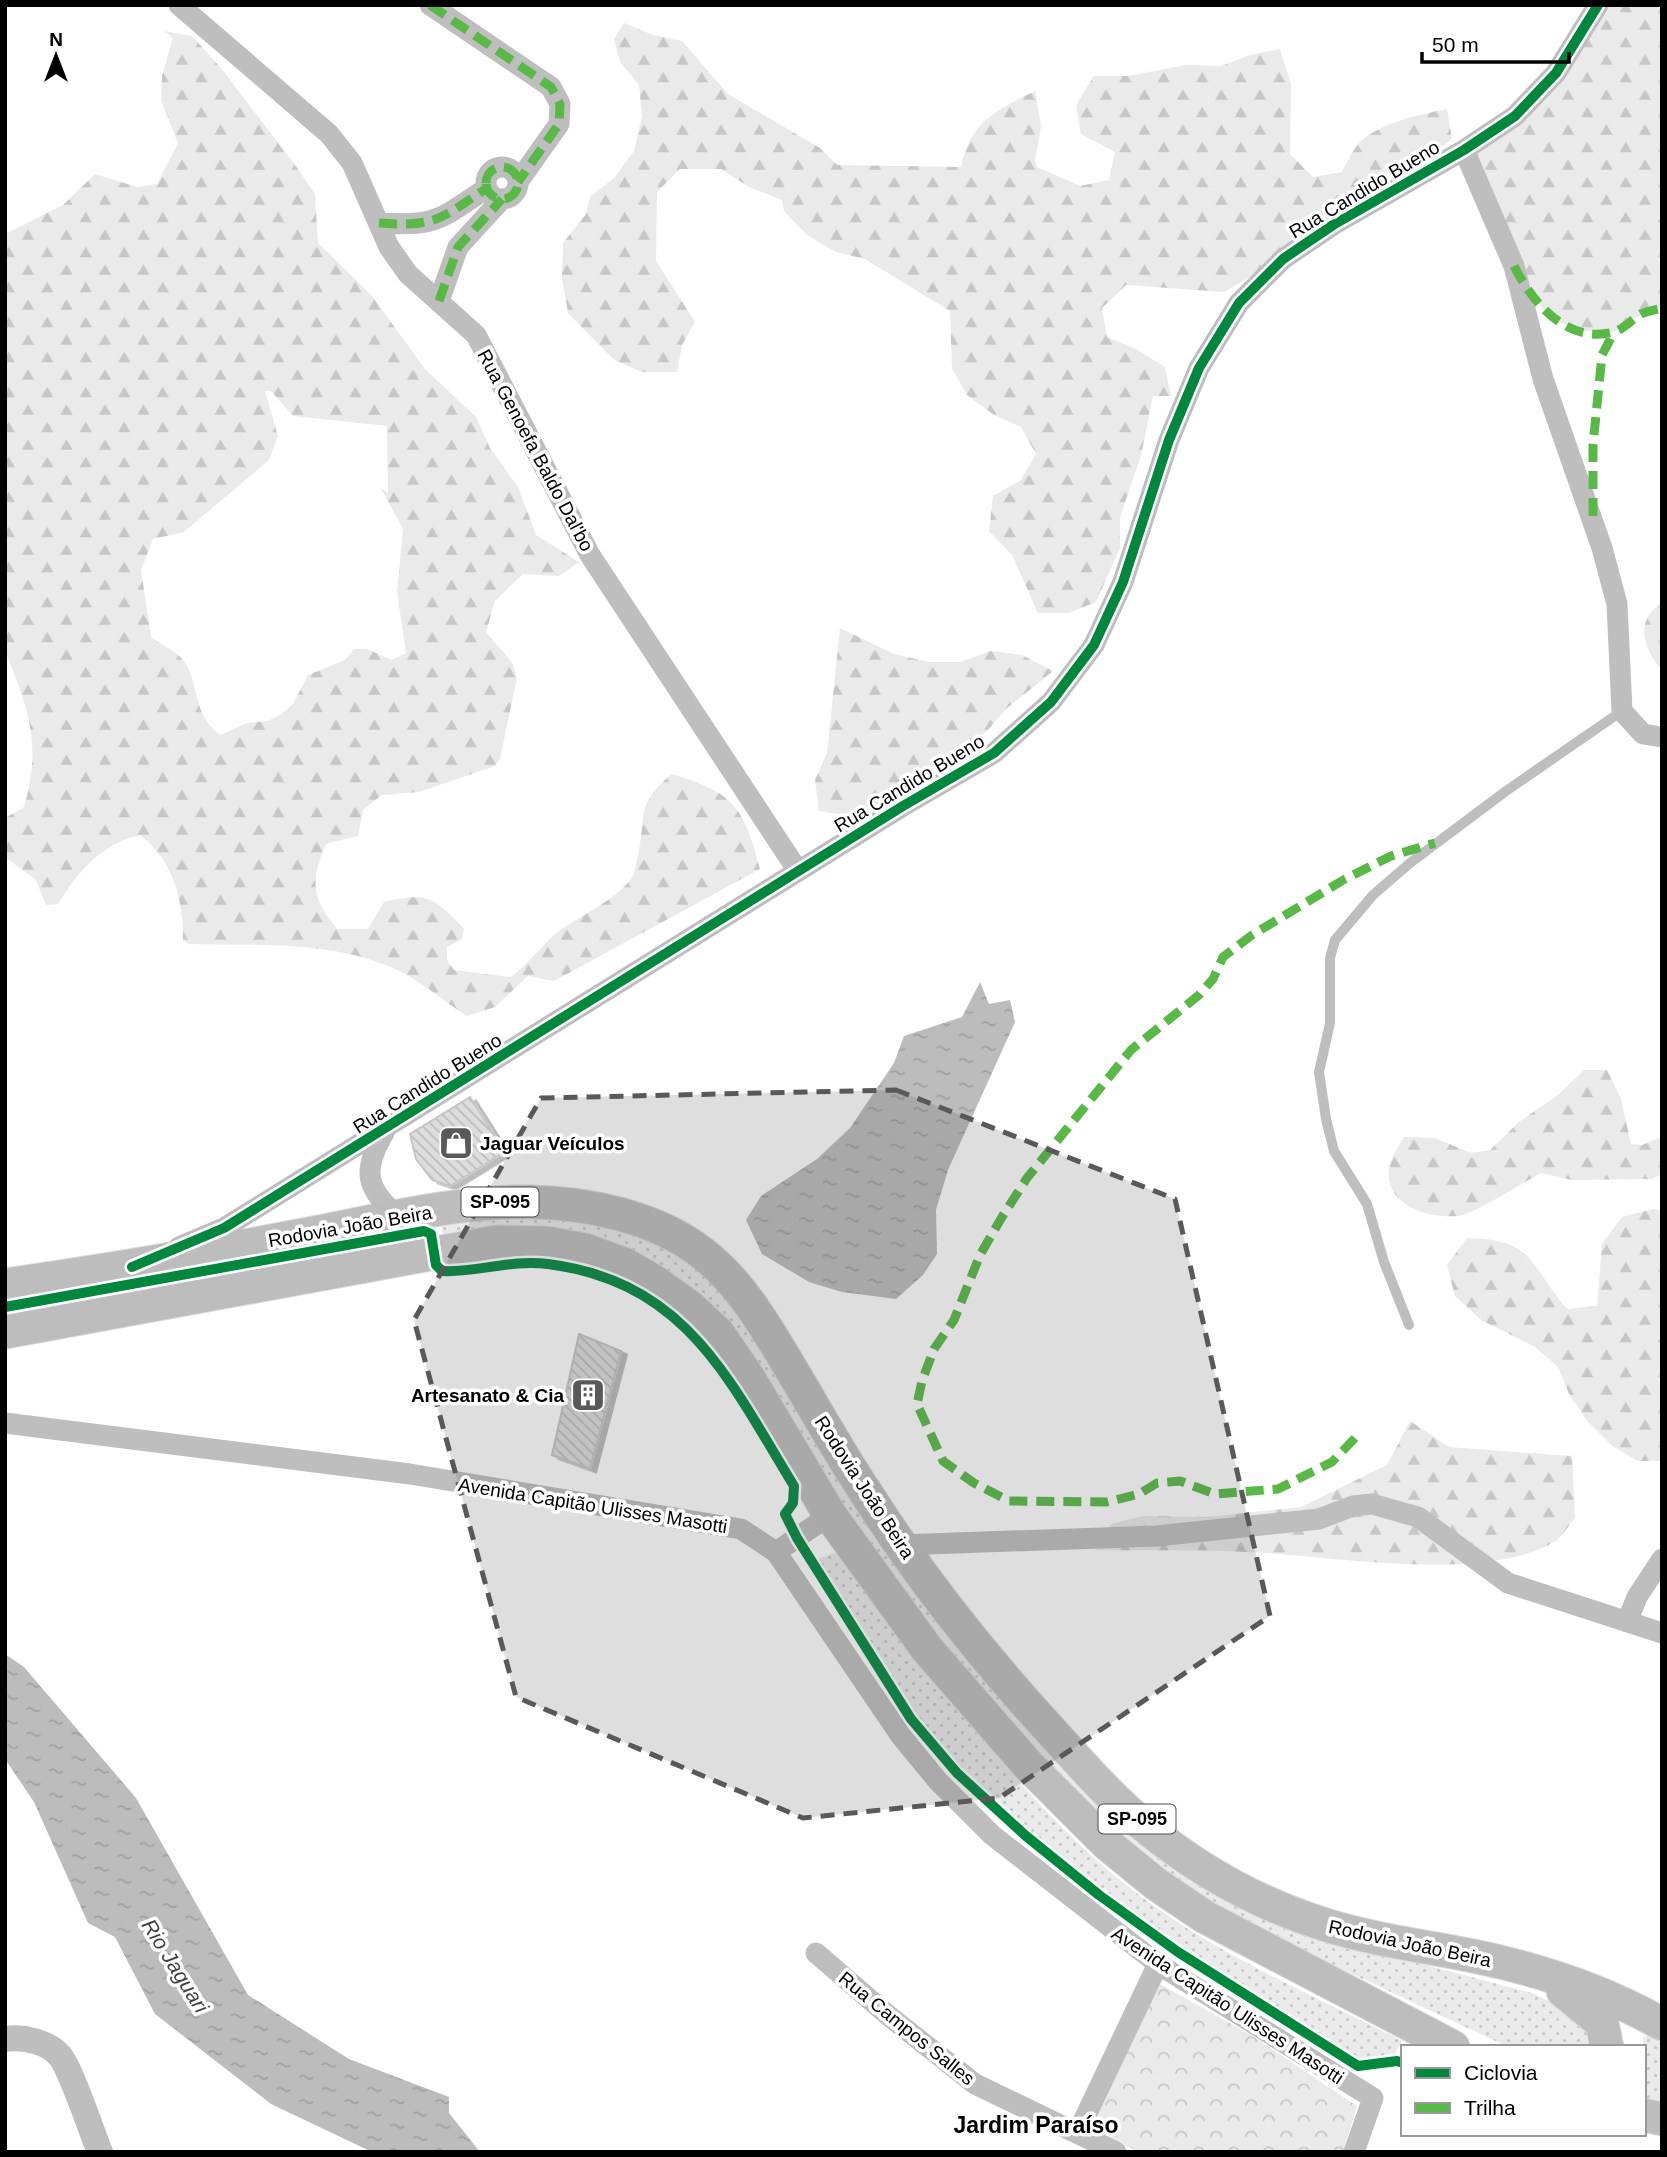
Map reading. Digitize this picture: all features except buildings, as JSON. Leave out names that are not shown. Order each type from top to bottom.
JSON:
[{"type":"main road","name":"Rodovia João Beira","points":[[5,1285],[132,1267],[399,1216],[492,1202],[576,1206],[646,1224],[676,1236],[703,1254],[756,1311],[900,1545],[989,1664],[1097,1781],[1142,1824],[1187,1859],[1246,1893],[1327,1926],[1529,1968],[1627,2005],[1662,2024]]},
{"type":"main road","name":"Rodovia João Beira","points":[[5,1332],[496,1242],[547,1243],[585,1250],[626,1265],[691,1308],[718,1333],[748,1377],[830,1515],[927,1649],[1028,1765],[1107,1844],[1156,1884],[1205,1917],[1449,2045]]},
{"type":"main road","points":[[1529,1968],[1586,2007],[1602,2023],[1608,2039],[1607,2045]]},
{"type":"street","name":"Rua Genoefa Baldo Dal'bo","points":[[179,5],[329,134],[352,163],[389,247],[408,274],[476,335],[590,555],[797,872]]},
{"type":"street","points":[[430,5],[551,87],[560,104],[559,124],[518,182],[509,169],[500,167],[487,176],[495,194]]},
{"type":"street","name":"Rua Candido Bueno","points":[[132,1267],[224,1227],[994,753],[1051,702],[1094,645],[1123,582],[1169,440],[1199,368],[1239,303],[1283,260],[1333,225],[1464,150],[1515,116],[1556,73],[1590,24],[1598,5]]},
{"type":"street","points":[[1464,150],[1514,266],[1543,379],[1602,548],[1617,604],[1622,711],[1643,734],[1662,737]]},
{"type":"street","points":[[379,223],[416,226],[433,222],[495,194]]},
{"type":"street","points":[[439,301],[458,247],[495,194]]},
{"type":"street","points":[[387,1128],[370,1157],[371,1179],[380,1201],[399,1216]]},
{"type":"street","name":"Avenida Capitão Ulisses Masotti","points":[[5,1423],[410,1474],[741,1530],[776,1552],[901,1736],[939,1781],[992,1835],[1158,1964],[1373,2098],[1354,2152]]},
{"type":"street","points":[[900,1545],[1157,1536],[1319,1519],[1353,1506],[1372,1504],[1418,1517],[1508,1583],[1662,1633]]},
{"type":"street","points":[[776,1552],[830,1515]]},
{"type":"street","points":[[1627,1622],[1637,1597],[1662,1559]]},
{"type":"street","name":"Rua Campos Salles","points":[[816,1953],[889,2016],[975,2084],[1115,2152]]},
{"type":"street","points":[[1078,2132],[1158,1964]]},
{"type":"street","points":[[5,2039],[39,2042],[61,2057],[100,2152]]},
{"type":"lane","points":[[1409,1325],[1384,1262],[1367,1204],[1334,1151],[1326,1119],[1319,1072],[1331,1023],[1331,958],[1335,940],[1373,895],[1419,857],[1622,711]]},
{"type":"highlighted area","points":[[896,1090],[1175,1199],[1270,1616],[999,1798],[803,1818],[516,1697],[414,1320],[541,1098]]},
{"type":"green space","points":[[1598,5],[1662,5],[1662,308],[1643,313],[1614,332],[1578,331],[1552,318],[1527,291],[1464,150],[1515,116]]},
{"type":"green space","points":[[624,23],[653,35],[682,41],[728,94],[820,148],[837,165],[961,167],[965,152],[978,128],[997,112],[1035,91],[1041,126],[1035,161],[1037,167],[1080,186],[1109,180],[1115,152],[1081,134],[1076,105],[1094,76],[1128,76],[1186,65],[1221,66],[1250,55],[1280,49],[1291,84],[1290,154],[1313,177],[1342,172],[1356,146],[1368,136],[1413,117],[1447,109],[1452,139],[1423,162],[1365,190],[1283,258],[1224,292],[1126,285],[1102,308],[1107,337],[1136,349],[1165,367],[1171,396],[1153,396],[1141,456],[1120,517],[1120,548],[1096,602],[1069,613],[1038,613],[1012,555],[989,531],[993,496],[1020,481],[1036,454],[1021,427],[994,415],[967,395],[952,368],[950,311],[865,259],[836,252],[807,235],[784,211],[782,200],[749,187],[721,169],[680,169],[657,192],[656,261],[695,322],[682,345],[677,372],[642,372],[614,360],[568,313],[562,278],[563,243],[586,214],[590,197],[614,178],[634,151],[642,116],[639,85],[620,62],[614,39]]},
{"type":"green space","points":[[164,31],[192,36],[221,68],[315,194],[318,243],[372,296],[425,369],[476,417],[490,448],[518,487],[536,535],[579,562],[559,576],[523,574],[495,601],[486,632],[512,662],[517,678],[500,759],[495,766],[419,792],[382,795],[363,810],[358,836],[326,844],[317,869],[318,898],[328,917],[337,929],[368,929],[384,902],[411,898],[429,900],[445,910],[464,929],[462,939],[447,947],[447,960],[454,970],[511,977],[553,936],[604,903],[631,879],[636,867],[647,804],[660,785],[672,774],[710,788],[723,796],[742,817],[754,848],[760,869],[554,981],[528,976],[495,1007],[467,1016],[395,969],[345,953],[294,946],[189,944],[183,940],[181,910],[169,869],[152,845],[140,835],[102,852],[73,881],[58,904],[46,905],[36,880],[5,857],[5,810],[7,817],[24,807],[32,765],[32,746],[21,691],[5,651],[5,234],[63,205],[95,174],[137,187],[157,184],[178,143],[161,100],[162,76],[173,38]],"holes":[[[265,391],[271,391],[293,416],[387,426],[388,493],[380,487],[403,529],[397,592],[406,653],[392,660],[367,649],[354,649],[345,660],[308,675],[293,704],[280,715],[268,721],[247,723],[220,735],[204,717],[192,678],[183,660],[151,637],[141,570],[153,539],[184,532],[269,460],[278,436]]]},
{"type":"green space","points":[[1662,603],[1662,670],[1650,653],[1644,635],[1647,618]]},
{"type":"green space","points":[[840,628],[894,654],[929,662],[960,662],[991,651],[1022,655],[1053,671],[1006,709],[986,732],[959,747],[880,804],[850,816],[819,811],[815,780],[827,753]]},
{"type":"green space","points":[[1584,1070],[1607,1070],[1621,1099],[1631,1144],[1642,1145],[1662,1137],[1662,1174],[1652,1179],[1572,1180],[1541,1173],[1486,1204],[1458,1216],[1432,1215],[1419,1211],[1398,1198],[1391,1188],[1391,1161],[1404,1137],[1435,1138],[1471,1153],[1490,1150],[1519,1122],[1558,1095]]},
{"type":"green space","points":[[1653,1209],[1662,1211],[1662,1461],[1638,1461],[1611,1445],[1588,1422],[1569,1394],[1558,1367],[1535,1347],[1481,1320],[1455,1296],[1447,1265],[1467,1238],[1506,1243],[1528,1257],[1567,1309],[1597,1306],[1602,1244],[1622,1217]]},
{"type":"green space","points":[[536,1214],[635,1233],[708,1272],[1033,1731],[1324,1938],[1532,1993],[1555,2004],[1589,2027],[1594,2045],[1504,2045],[1237,1920],[1134,1851],[981,1696],[672,1279],[444,1240],[440,1222]]},
{"type":"green space","points":[[1410,1421],[1449,1447],[1572,1456],[1575,1518],[1554,1542],[1526,1554],[1492,1561],[1454,1564],[1372,1562],[1244,1552],[1095,1550],[1111,1524],[1142,1516],[1208,1517],[1301,1507],[1387,1465]]},
{"type":"green space","points":[[835,1553],[844,1556],[982,1738],[1058,1823],[1099,1862],[1143,1898],[1204,1939],[1269,1975],[1402,2041],[1394,2055],[1360,2059],[1183,1949],[1097,1887],[1028,1831],[958,1766],[920,1720],[817,1559]]},
{"type":"green space","points":[[1160,1984],[1251,2035],[1357,2106],[1343,2152],[1139,2152],[1088,2126]]},
{"type":"green space","points":[[1652,2032],[1662,2038],[1662,2108],[1646,2104],[1646,2045],[1643,2045],[1643,2038]]},
{"type":"water","points":[[980,982],[989,1004],[1010,1000],[1015,1022],[948,1170],[936,1210],[937,1254],[923,1275],[896,1299],[842,1292],[809,1282],[762,1254],[746,1220],[761,1196],[817,1159],[850,1128],[894,1063],[904,1036],[962,1017]]},
{"type":"water","name":"Rio Jaguari","points":[[5,1654],[24,1667],[136,1798],[248,1995],[349,2059],[449,2097],[449,2113],[480,2152],[372,2152],[271,2104],[155,2014],[115,1937],[88,1923],[34,1802],[5,1759]]},
{"type":"marked path","points":[[430,5],[551,87],[560,104],[559,124],[518,182]]},
{"type":"marked path","points":[[502,167],[513,172],[518,183],[513,194],[502,199],[491,194],[486,183],[491,172],[502,167]]},
{"type":"marked path","points":[[379,223],[414,224],[437,219],[487,188]]},
{"type":"marked path","points":[[439,301],[458,247],[502,199]]},
{"type":"marked path","points":[[1514,266],[1541,306],[1566,326],[1581,332],[1614,332],[1641,314],[1662,308]]},
{"type":"marked path","points":[[1593,516],[1593,445],[1602,355],[1614,332]]},
{"type":"marked path","points":[[1355,1438],[1332,1462],[1278,1489],[1215,1494],[1180,1481],[1157,1483],[1139,1494],[1107,1502],[1009,1501],[974,1483],[943,1461],[917,1404],[934,1349],[954,1320],[980,1255],[1002,1217],[1027,1178],[1131,1050],[1199,995],[1213,979],[1223,957],[1252,935],[1345,879],[1391,856],[1435,843]]},
{"type":"cycle path","points":[[132,1267],[224,1228],[903,806],[994,753],[1051,702],[1094,645],[1123,582],[1169,440],[1199,368],[1239,303],[1283,259],[1333,225],[1464,150],[1515,116],[1556,73],[1598,5]]},
{"type":"cycle path","points":[[5,1307],[424,1231],[431,1234],[436,1265],[442,1271],[520,1263],[548,1264],[596,1274],[636,1291],[670,1314],[699,1342],[748,1409],[794,1486],[793,1503],[785,1514],[797,1538],[911,1719],[957,1773],[1026,1836],[1099,1895],[1178,1952],[1358,2066],[1401,2062]]},
{"type":"place","name":"Jaguar Veículos","points":[[456,1143]]},
{"type":"place","name":"Artesanato & Cia","points":[[588,1395]]},
{"type":"district","name":"Jardim Paraíso","points":[[1036,2125]]}]
